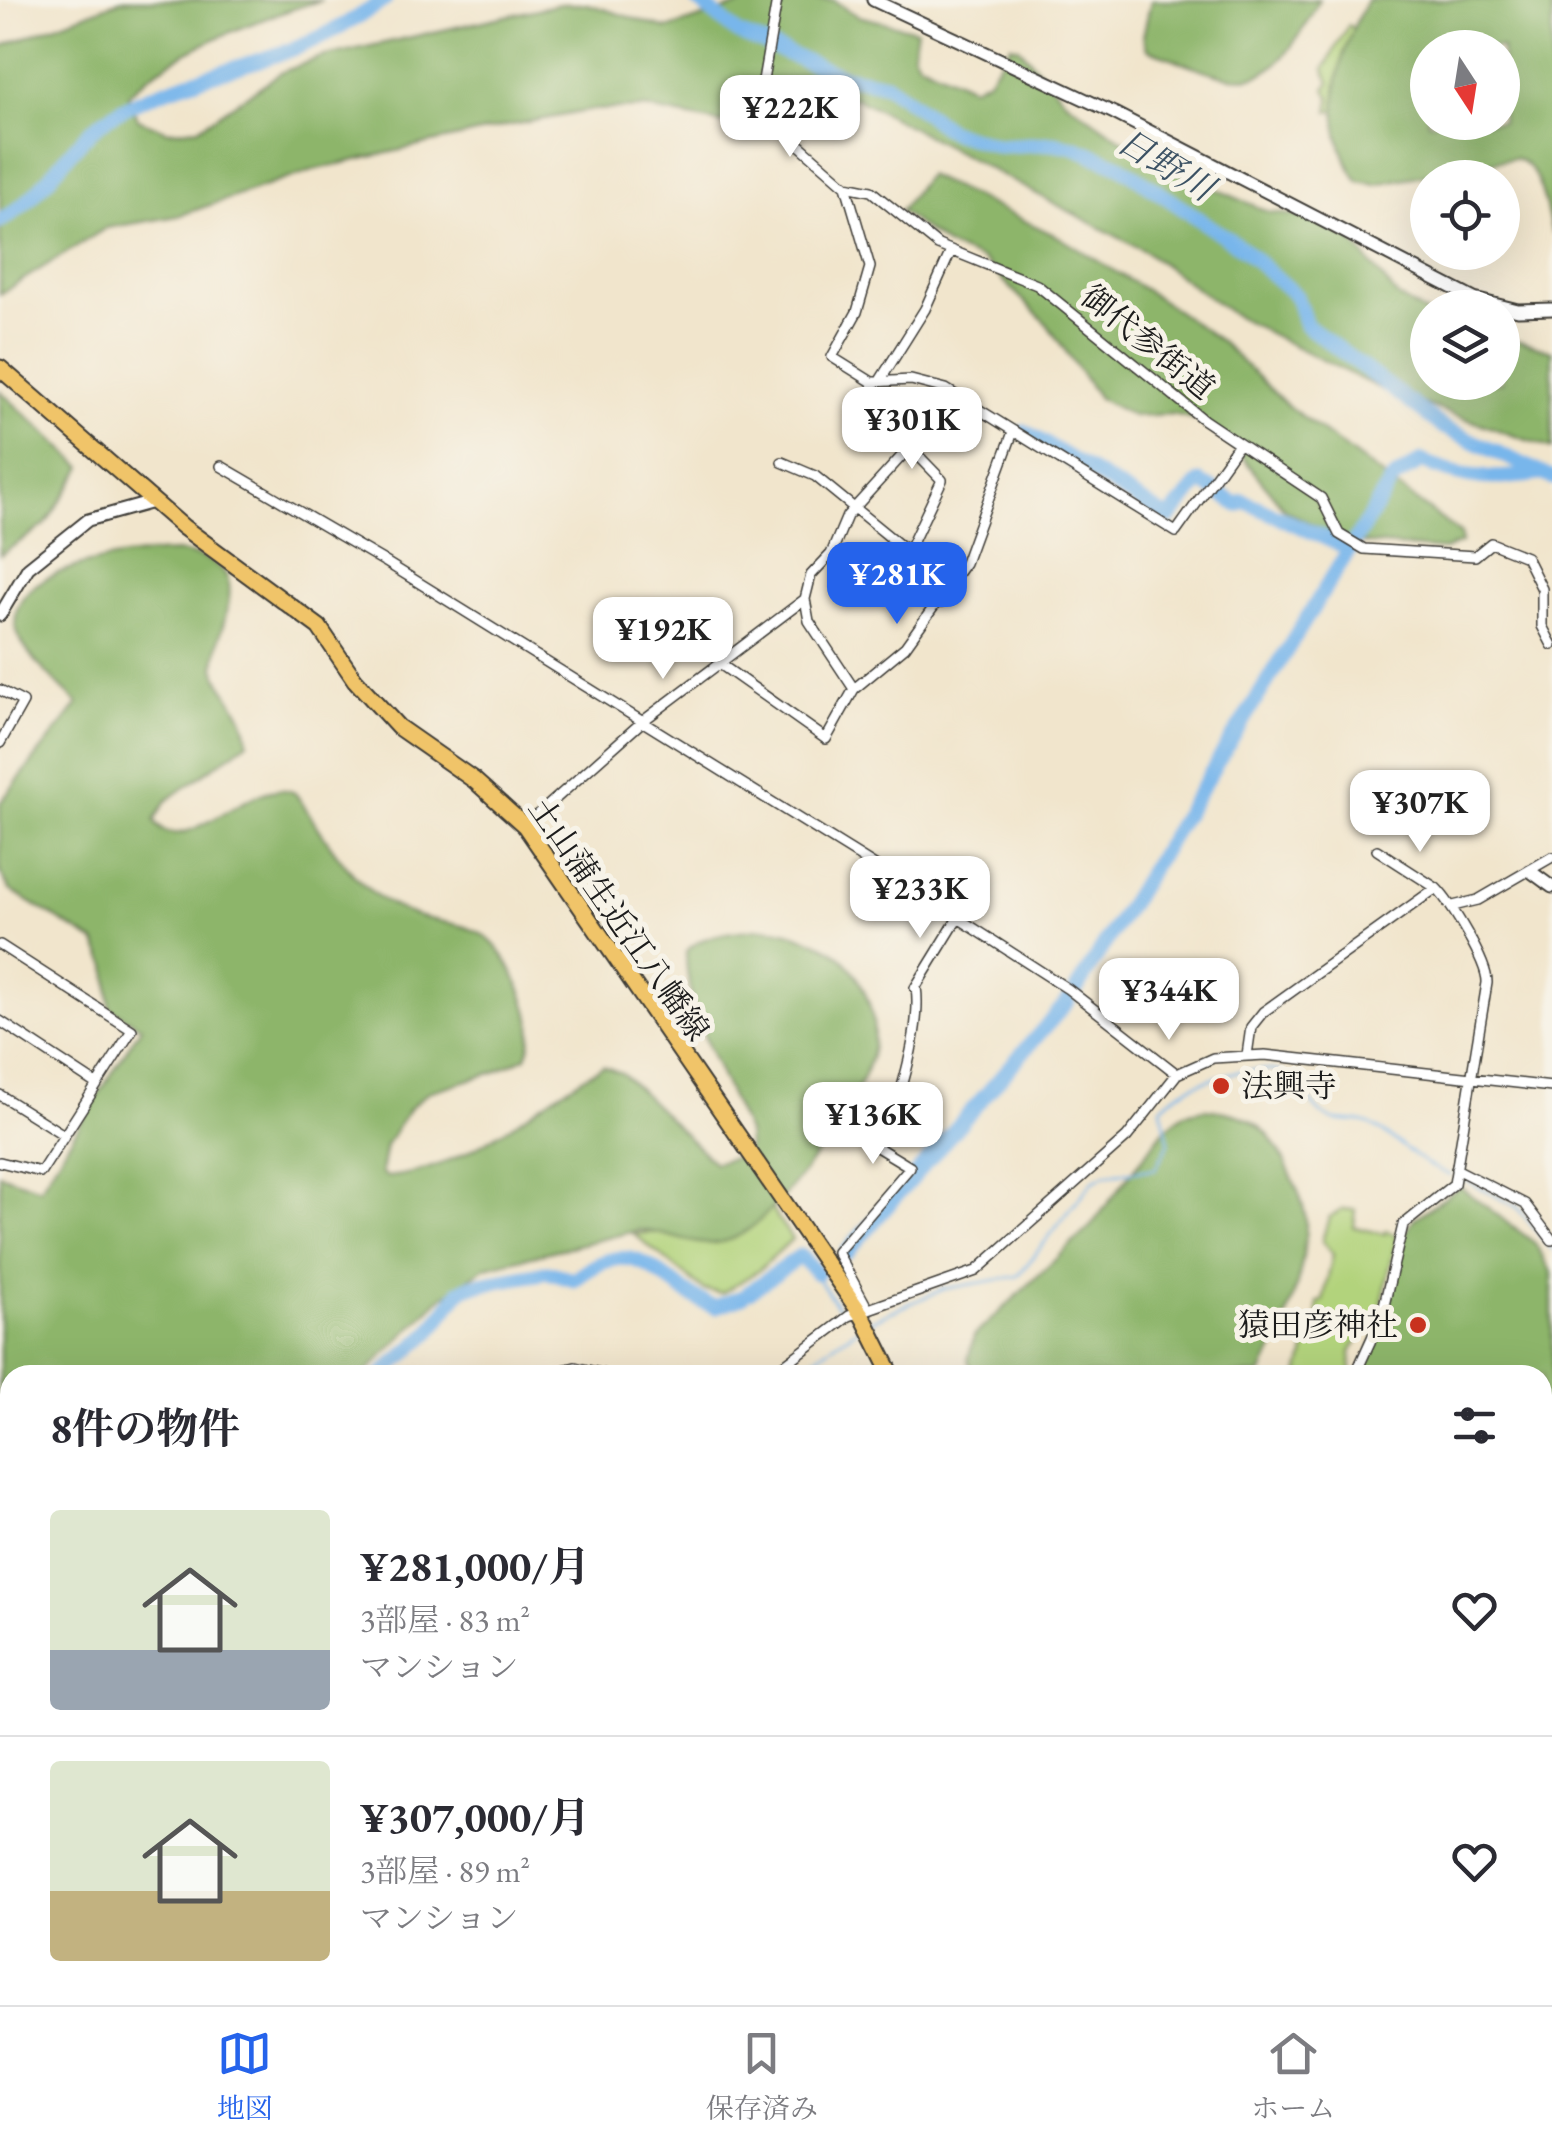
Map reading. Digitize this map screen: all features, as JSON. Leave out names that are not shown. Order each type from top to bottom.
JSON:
[{"type":"main road","name":"土山蒲生近江八幡線","points":[[0,368],[153,502],[319,627],[355,680],[398,727],[474,780],[525,826],[863,1312],[888,1365]]},
{"type":"street","points":[[873,0],[1114,112],[1474,299],[1518,310],[1552,309]]},
{"type":"street","name":"御代参街道","points":[[776,4],[758,110],[846,186],[870,191],[951,252],[1037,286],[1238,445],[1321,498],[1339,534],[1352,544],[1471,556],[1491,543],[1526,557],[1542,590],[1542,626],[1552,645]]},
{"type":"street","points":[[846,186],[870,267],[856,312],[832,358],[876,380],[920,381],[946,389],[1176,532],[1238,445]]},
{"type":"street","points":[[908,552],[938,498],[942,480],[910,448],[908,438],[876,403],[876,380],[925,309],[951,252]]},
{"type":"street","points":[[720,664],[826,739],[854,689],[906,647],[940,603],[973,548],[1013,432]]},
{"type":"street","points":[[854,689],[810,621],[805,599],[811,575],[831,554],[852,509],[910,448]]},
{"type":"street","points":[[782,462],[815,476],[908,552],[911,565],[940,603]]},
{"type":"street","points":[[221,466],[958,918],[1068,990],[1177,1074]]},
{"type":"street","points":[[0,615],[28,568],[88,520],[153,502]]},
{"type":"street","points":[[525,826],[643,722],[805,599]]},
{"type":"street","points":[[0,690],[23,702],[0,743]]},
{"type":"street","points":[[1377,850],[1436,888],[1454,906]]},
{"type":"street","points":[[1454,906],[1478,900],[1552,857]]},
{"type":"street","points":[[1530,871],[1552,887]]},
{"type":"street","points":[[1247,1055],[1252,1027],[1264,1012],[1436,888]]},
{"type":"street","points":[[1359,1365],[1383,1312],[1403,1225],[1455,1174],[1487,973],[1453,913],[1454,906]]},
{"type":"street","points":[[863,1312],[837,1252],[910,1167],[877,1147],[894,1118],[910,1044],[914,989],[958,918]]},
{"type":"street","points":[[0,945],[132,1030],[41,1172],[0,1162]]},
{"type":"street","points":[[0,1021],[96,1084]]},
{"type":"street","points":[[786,1365],[863,1312],[976,1270],[1126,1137],[1177,1074],[1213,1058],[1247,1055],[1552,1087]]},
{"type":"street","points":[[0,1095],[64,1135]]},
{"type":"street","points":[[1455,1174],[1525,1204],[1552,1240]]},
{"type":"green space","points":[[121,0],[322,0],[219,37],[146,78],[128,95],[138,119],[168,131],[198,128],[282,72],[321,57],[560,4],[588,4],[667,29],[757,0],[833,0],[858,16],[917,30],[913,53],[918,62],[972,87],[988,79],[1011,45],[1019,47],[1065,100],[1155,163],[1269,212],[1307,217],[1348,236],[1398,297],[1410,304],[1410,399],[1379,388],[1229,312],[1146,252],[856,98],[832,102],[788,125],[765,132],[644,108],[592,110],[313,170],[178,216],[106,228],[0,294],[0,47]]},
{"type":"green space","points":[[1151,0],[1319,0],[1283,57],[1266,71],[1249,77],[1230,77],[1147,49],[1143,36]]},
{"type":"green space","points":[[1367,0],[1552,0],[1552,233],[1536,179],[1523,162],[1514,158],[1410,160],[1410,178],[1376,184],[1358,181],[1346,159],[1336,113],[1336,90],[1347,44]]},
{"type":"green space","points":[[1348,25],[1378,43],[1343,109],[1329,112],[1330,98],[1325,89],[1330,82],[1324,69]]},
{"type":"green space","points":[[927,175],[1059,237],[1160,299],[1220,341],[1288,406],[1461,534],[1461,543],[1444,550],[1345,542],[1285,510],[1231,443],[1198,420],[1173,414],[1133,416],[1098,398],[1047,324],[983,260],[947,246],[900,211]]},
{"type":"green space","points":[[1520,341],[1552,351],[1552,449],[1413,400],[1520,400]]},
{"type":"green space","points":[[0,391],[83,467],[45,525],[0,555]]},
{"type":"green space","points":[[178,552],[204,558],[220,568],[228,579],[230,593],[215,667],[243,719],[248,742],[166,801],[154,821],[166,832],[182,833],[260,794],[278,790],[295,793],[334,851],[369,890],[406,912],[478,932],[493,943],[521,990],[531,1024],[526,1057],[495,1072],[428,1092],[409,1109],[386,1145],[381,1173],[387,1177],[418,1172],[473,1149],[603,1066],[622,1073],[714,1163],[743,1155],[748,1147],[747,1133],[699,1022],[686,952],[719,934],[774,929],[823,945],[848,964],[865,992],[874,1041],[864,1076],[851,1101],[815,1156],[774,1207],[754,1225],[724,1242],[700,1243],[640,1230],[486,1267],[441,1298],[374,1365],[0,1365],[0,1174],[40,1188],[141,1027],[110,1008],[107,966],[95,942],[10,890],[0,873],[0,803],[78,704],[36,662],[22,642],[17,632],[17,609],[30,591],[50,577],[76,566],[134,555]]},
{"type":"green space","points":[[1205,1109],[1232,1113],[1262,1129],[1284,1160],[1304,1209],[1305,1245],[1297,1284],[1266,1365],[970,1365],[974,1336],[1090,1227],[1164,1130],[1185,1113]]},
{"type":"green space","points":[[1460,1187],[1535,1243],[1552,1273],[1552,1365],[1364,1365],[1386,1315],[1406,1232],[1414,1219]]},
{"type":"green space","points":[[759,1191],[792,1239],[759,1270],[722,1293],[704,1290],[634,1234],[692,1230]]},
{"type":"green space","points":[[1344,1209],[1356,1210],[1354,1227],[1385,1234],[1386,1230],[1397,1236],[1379,1316],[1370,1330],[1318,1319],[1318,1302],[1323,1301],[1333,1254],[1322,1241],[1329,1217]]},
{"type":"green space","points":[[1313,1321],[1363,1332],[1351,1352],[1352,1365],[1302,1365]]},
{"type":"waterway","name":"日野川","points":[[0,221],[32,197],[85,136],[117,112],[160,92],[309,42],[385,0]]},
{"type":"waterway","name":"日野川","points":[[697,0],[739,34],[842,76],[886,84],[950,131],[999,146],[1054,143],[1074,147],[1120,166],[1242,248],[1296,296],[1306,325],[1443,427],[1552,478]]},
{"type":"waterway","points":[[1024,431],[1170,517],[1200,482]]},
{"type":"waterway","points":[[1076,990],[1393,479],[1422,461],[1479,477],[1539,474]]},
{"type":"waterway","points":[[1208,486],[1238,505],[1244,501],[1349,549]]},
{"type":"waterway","points":[[847,1252],[1068,1001]]},
{"type":"waterway","points":[[870,1321],[944,1289],[1018,1276],[1093,1181],[1106,1174],[1155,1169],[1169,1143],[1161,1107],[1186,1089],[1222,1075],[1260,1070],[1290,1076],[1325,1116],[1371,1125],[1450,1175]]},
{"type":"waterway","points":[[1458,1176],[1517,1207],[1552,1250]]},
{"type":"waterway","points":[[749,1292],[800,1256],[817,1273]]},
{"type":"waterway","points":[[393,1365],[430,1332],[460,1291],[470,1286],[548,1272],[574,1280],[597,1265],[632,1259],[715,1307],[742,1297]]},
{"type":"waterway","points":[[815,1274],[838,1308]]},
{"type":"waterway","points":[[804,1365],[859,1328]]},
{"type":"place","name":"法興寺","points":[[1221,1086]]},
{"type":"place","name":"猿田彦神社","points":[[1418,1325]]}]
